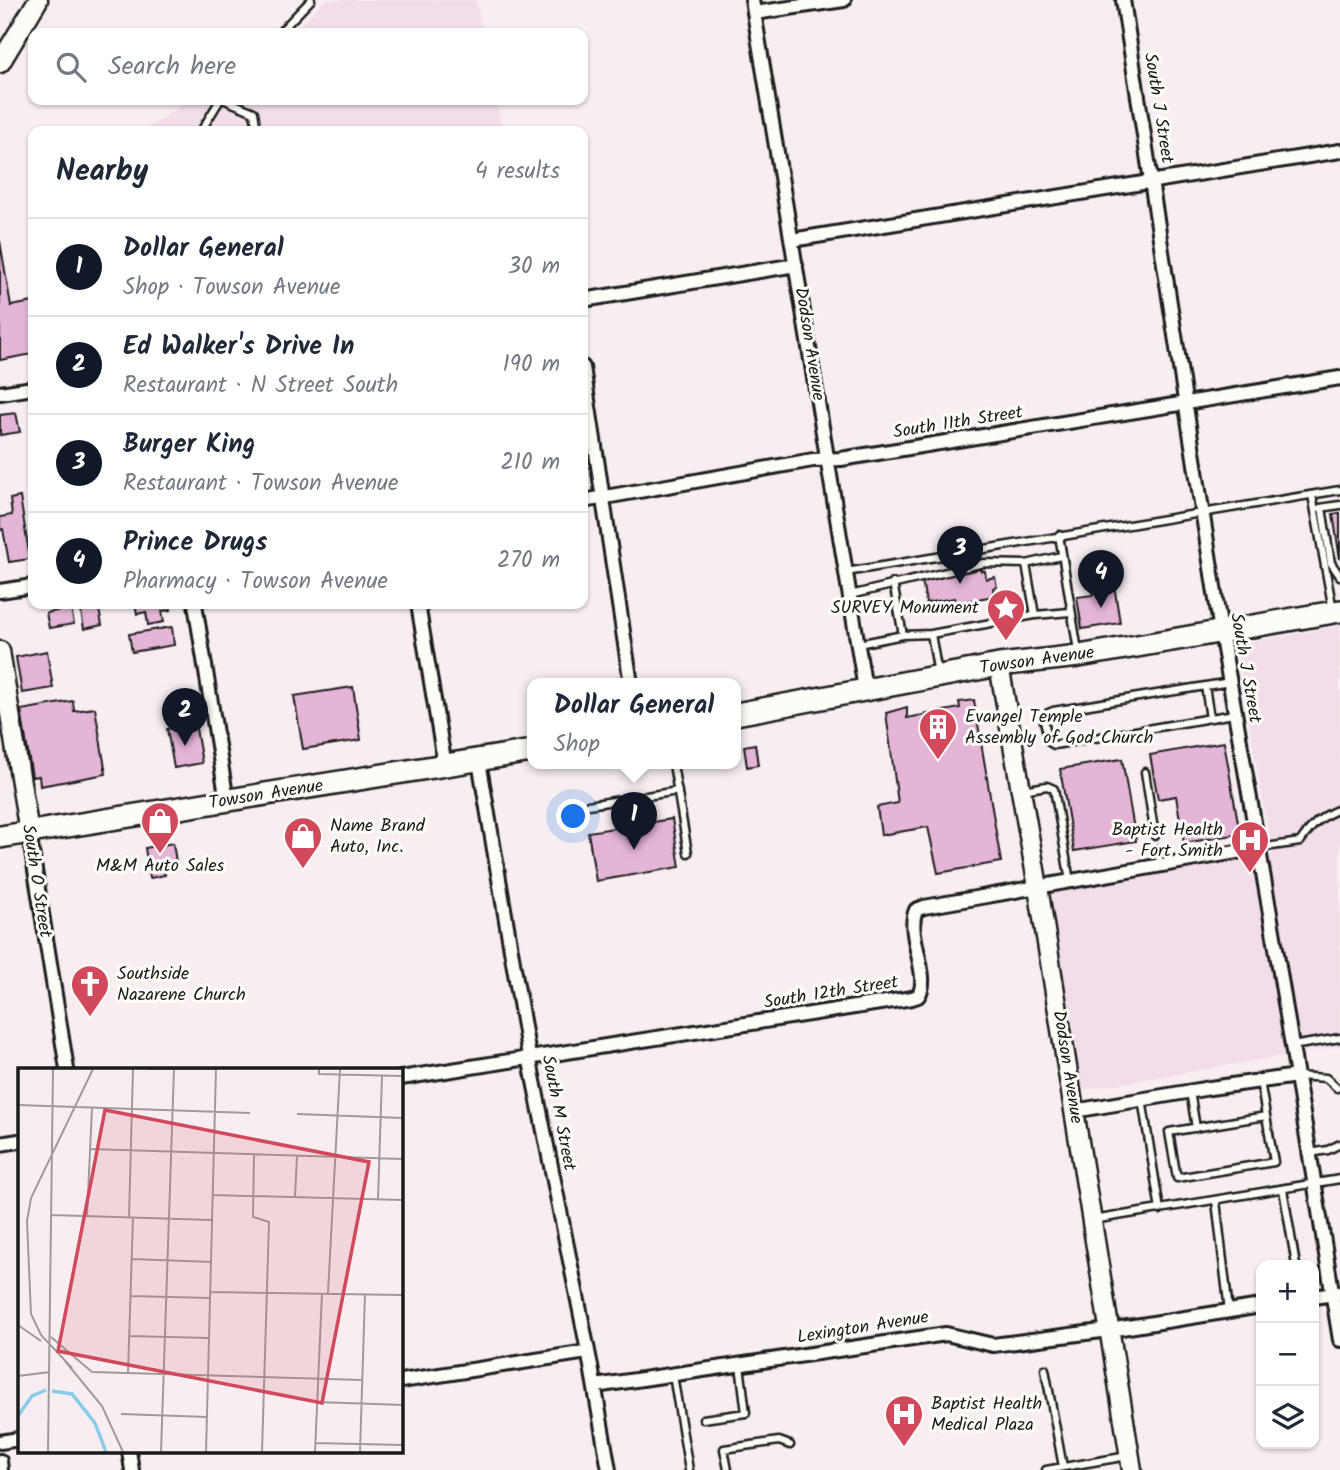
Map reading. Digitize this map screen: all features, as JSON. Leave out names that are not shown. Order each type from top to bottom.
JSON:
[{"type":"main road","name":"Towson Avenue","points":[[741,713],[999,665],[1079,656],[1337,611]]},
{"type":"main road","name":"Towson Avenue","points":[[0,837],[527,752]]},
{"type":"street","points":[[0,63],[38,0]]},
{"type":"street","points":[[753,6],[844,0]]},
{"type":"street","name":"South J Street","points":[[1123,0],[1221,632],[1336,1294],[1340,1340]]},
{"type":"street","name":"Dodson Avenue","points":[[753,6],[865,689]]},
{"type":"street","points":[[792,240],[1340,151]]},
{"type":"street","points":[[588,299],[796,265]]},
{"type":"street","name":"South 11th Street","points":[[588,500],[813,460],[841,460],[1340,378]]},
{"type":"street","points":[[0,393],[28,388]]},
{"type":"street","points":[[588,400],[630,678]]},
{"type":"street","points":[[0,591],[28,587]]},
{"type":"street","points":[[196,609],[227,801]]},
{"type":"street","points":[[419,609],[445,766]]},
{"type":"street","name":"South O Street","points":[[0,651],[67,1068]]},
{"type":"street","name":"Dodson Avenue","points":[[999,665],[1038,887],[1131,1463]]},
{"type":"street","name":"South M Street","points":[[479,761],[529,1056],[609,1470]]},
{"type":"street","name":"South 12th Street","points":[[402,1078],[912,998],[918,996],[922,985],[913,921],[916,910],[1259,848]]},
{"type":"street","points":[[1074,1111],[1297,1076]]},
{"type":"street","points":[[0,1143],[18,1141]]},
{"type":"street","name":"Lexington Avenue","points":[[594,1387],[946,1334],[993,1345],[1256,1307]]},
{"type":"street","points":[[402,1381],[587,1352]]},
{"type":"street","points":[[0,1442],[18,1439]]},
{"type":"street","points":[[129,1452],[132,1470]]},
{"type":"street","points":[[0,1461],[1,1470]]},
{"type":"lane","points":[[284,28],[311,0]]},
{"type":"lane","points":[[204,126],[219,105]]},
{"type":"lane","points":[[237,105],[254,111],[256,126]]},
{"type":"lane","points":[[846,572],[1340,491]]},
{"type":"lane","points":[[1312,495],[1331,563],[1340,576]]},
{"type":"lane","points":[[1318,509],[1340,505]]},
{"type":"lane","points":[[1318,509],[1337,611]]},
{"type":"lane","points":[[1059,536],[1079,656]]},
{"type":"lane","points":[[850,595],[984,563],[1026,564],[1061,556]]},
{"type":"lane","points":[[1026,564],[1035,615]]},
{"type":"lane","points":[[893,583],[903,635]]},
{"type":"lane","points":[[858,644],[1035,615],[1070,612]]},
{"type":"lane","points":[[931,634],[938,676]]},
{"type":"lane","points":[[1230,681],[1053,711],[1048,713],[1044,721],[1047,739],[1054,744],[1235,713]]},
{"type":"lane","points":[[1205,686],[1210,718]]},
{"type":"lane","points":[[674,769],[688,853]]},
{"type":"lane","points":[[1145,772],[1155,836]]},
{"type":"lane","points":[[1021,791],[1047,786],[1055,789],[1070,881]]},
{"type":"lane","points":[[588,805],[678,791]]},
{"type":"lane","points":[[1259,848],[1300,842],[1310,828],[1326,814],[1340,809]]},
{"type":"lane","points":[[1157,849],[1160,864]]},
{"type":"lane","points":[[1292,1046],[1340,1038]]},
{"type":"lane","points":[[1297,1076],[1326,1078],[1337,1088]]},
{"type":"lane","points":[[1260,1081],[1274,1162],[1177,1178],[1169,1132],[1266,1116]]},
{"type":"lane","points":[[1190,1091],[1195,1128]]},
{"type":"lane","points":[[1142,1099],[1160,1210]]},
{"type":"lane","points":[[1310,1153],[1328,1150],[1340,1144]]},
{"type":"lane","points":[[1091,1220],[1340,1179]]},
{"type":"lane","points":[[1283,1189],[1295,1260]]},
{"type":"lane","points":[[1216,1201],[1229,1311]]},
{"type":"lane","points":[[704,1419],[746,1413],[740,1365]]},
{"type":"lane","points":[[1045,1369],[1063,1467]]},
{"type":"lane","points":[[673,1375],[689,1470]]},
{"type":"lane","points":[[728,1470],[724,1449],[779,1441],[790,1445]]},
{"type":"lane","points":[[1046,1470],[1131,1463]]},
{"type":"shaded area","points":[[325,0],[476,0],[482,28],[298,28]]},
{"type":"shaded area","points":[[182,105],[497,105],[502,126],[151,126]]},
{"type":"shaded area","name":"Baptist Health - Fort Smith","points":[[1340,626],[1340,1046],[1082,1090],[1049,893],[1272,855],[1236,644]]},
{"type":"building","points":[[0,241],[11,306],[28,303],[28,355],[0,360]]},
{"type":"building","points":[[16,413],[20,432],[0,435],[0,415]]},
{"type":"building","points":[[20,497],[28,559],[9,562],[3,529],[0,530],[0,517],[12,515],[10,499]]},
{"type":"building","points":[[1340,513],[1340,559],[1333,514]]},
{"type":"building","points":[[981,569],[985,571],[986,579],[995,577],[997,587],[993,588],[994,596],[956,603],[955,598],[926,603],[922,580]]},
{"type":"building","points":[[1099,577],[1101,587],[1114,585],[1120,623],[1082,629],[1077,597],[1093,595],[1091,578]]},
{"type":"building","points":[[71,609],[74,624],[49,628],[46,613]]},
{"type":"building","points":[[81,609],[99,609],[102,625],[84,629]]},
{"type":"building","points":[[136,609],[171,610],[162,611],[164,622],[148,625],[146,612],[137,614]]},
{"type":"building","points":[[172,627],[174,645],[132,652],[129,634]]},
{"type":"building","points":[[47,651],[53,688],[22,693],[16,657]]},
{"type":"building","points":[[353,687],[361,740],[303,749],[294,696]]},
{"type":"building","name":"Evangel Temple Assembly of God Church","points":[[974,700],[1001,862],[938,873],[928,827],[881,835],[877,807],[898,803],[886,713],[907,707],[907,718],[960,708],[959,702]]},
{"type":"building","points":[[73,701],[74,711],[95,708],[106,774],[40,786],[39,776],[32,777],[21,710]]},
{"type":"building","points":[[195,723],[202,763],[174,768],[167,729]]},
{"type":"building","name":"Evangel Temple Assembly of God Church","points":[[1224,742],[1240,834],[1184,843],[1176,796],[1158,799],[1150,755]]},
{"type":"building","points":[[755,744],[758,765],[747,767],[744,746]]},
{"type":"building","name":"Evangel Temple Assembly of God Church","points":[[1122,759],[1136,841],[1074,851],[1060,769]]},
{"type":"building","points":[[672,819],[680,867],[596,881],[588,832]]},
{"type":"building","name":"M&M Auto Sales","points":[[173,843],[176,862],[163,865],[165,875],[150,878],[145,848]]},
{"type":"place","name":"Burger King","points":[[960,584]]},
{"type":"place","name":"Prince Drugs","points":[[1101,608]]},
{"type":"place","name":"SURVEY Monument","points":[[1006,642]]},
{"type":"place","name":"Ed Walker's Drive In","points":[[185,746]]},
{"type":"place","name":"Evangel Temple Assembly of God Church","points":[[938,761]]},
{"type":"place","name":"Dollar General","points":[[634,850]]},
{"type":"place","name":"M&M Auto Sales","points":[[160,855]]},
{"type":"place","name":"Name Brand Auto, Inc.","points":[[303,870]]},
{"type":"place","name":"Baptist Health - Fort Smith","points":[[1250,874]]},
{"type":"place","name":"Southside Nazarene Church","points":[[90,1018]]},
{"type":"place","name":"Baptist Health Medical Plaza","points":[[904,1448]]}]
